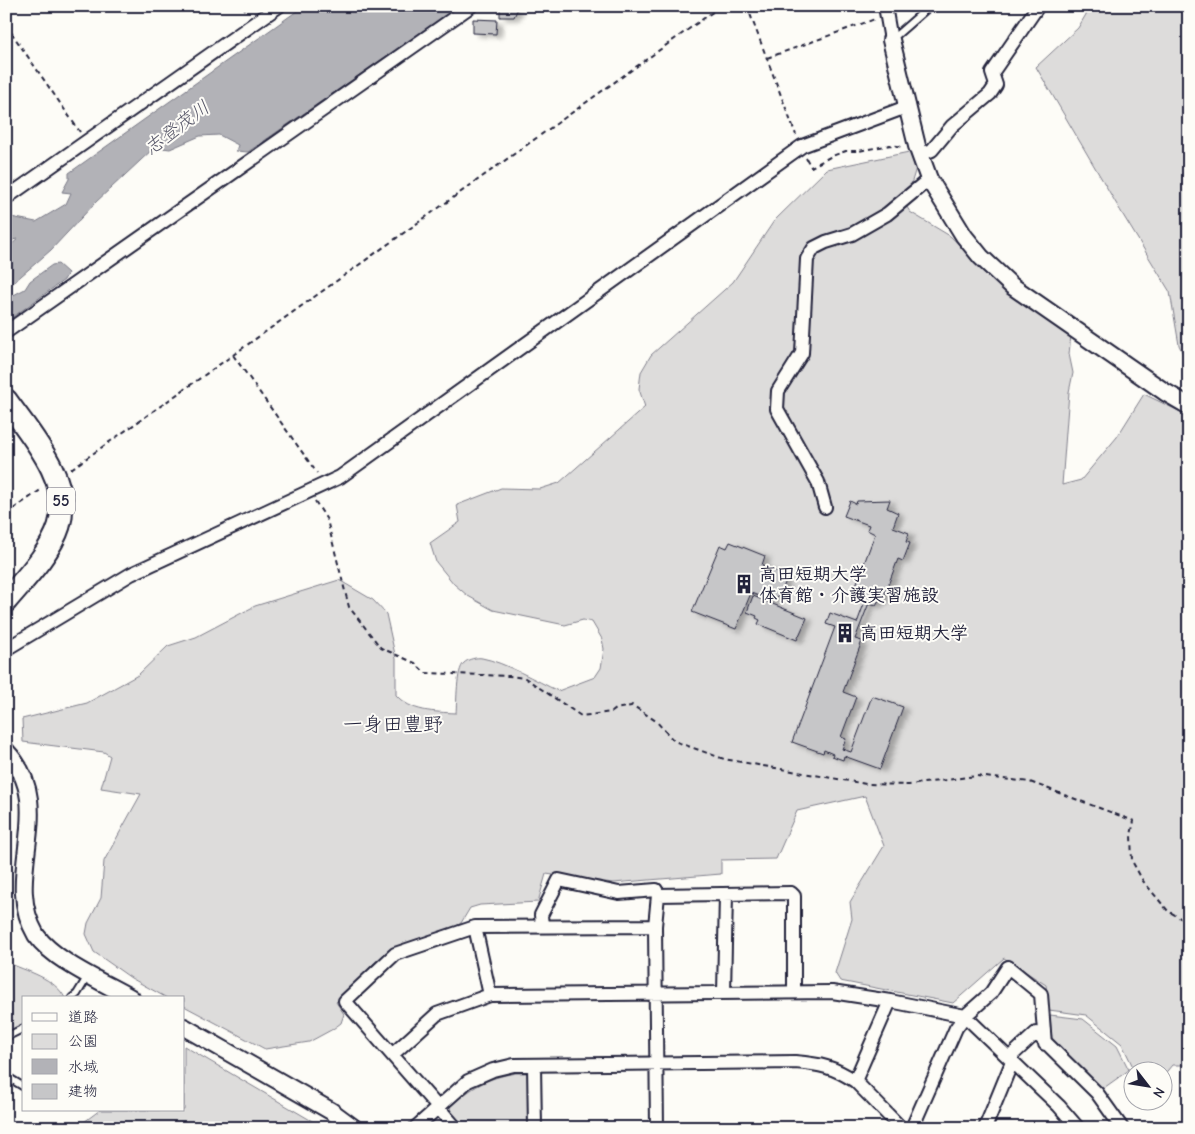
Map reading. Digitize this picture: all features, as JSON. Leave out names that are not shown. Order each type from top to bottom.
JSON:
[{"type":"main road","name":"55","points":[[6,400],[46,458],[56,478],[61,496],[62,511],[59,527],[38,561],[6,601]]},
{"type":"street","points":[[6,198],[279,6]]},
{"type":"street","points":[[6,332],[471,6]]},
{"type":"street","points":[[919,152],[932,150],[952,126],[990,94],[996,85],[992,73],[1038,6]]},
{"type":"street","points":[[886,11],[891,40],[919,152],[929,178],[964,236],[1012,286],[1189,406]]},
{"type":"street","points":[[6,649],[130,574],[340,477],[800,147],[909,106]]},
{"type":"street","points":[[825,507],[818,482],[777,408],[778,392],[802,353],[807,259],[814,248],[852,234],[887,214],[929,178]]},
{"type":"street","points":[[6,751],[17,763],[29,794],[29,824],[21,880],[21,896],[24,909],[36,935],[58,956],[127,996]]},
{"type":"street","points":[[542,926],[541,915],[559,880],[619,893],[656,890],[658,896],[655,926],[658,1128]]},
{"type":"street","points":[[658,896],[791,893],[794,896],[794,992]]},
{"type":"street","points":[[724,993],[726,894]]},
{"type":"street","points":[[456,1128],[345,1000],[395,954],[475,927],[655,926]]},
{"type":"street","points":[[475,927],[490,995]]},
{"type":"street","points":[[912,1128],[956,1028],[965,1016],[991,993],[1008,967],[1041,994],[1045,1044]]},
{"type":"street","points":[[392,1054],[437,1014],[490,995],[832,992],[965,1016],[1059,1106],[1078,1128]]},
{"type":"street","points":[[855,1082],[890,1001]]},
{"type":"street","points":[[185,1028],[331,1111],[354,1128]]},
{"type":"street","points":[[989,1126],[1011,1060],[1036,1033],[1045,1044],[1097,1093],[1122,1128]]},
{"type":"street","points":[[415,1128],[468,1081],[493,1070],[514,1066],[795,1062],[819,1064],[828,1067],[855,1082],[901,1128]]},
{"type":"street","points":[[534,1065],[534,1128]]},
{"type":"lane","points":[[891,40],[930,6]]},
{"type":"lane","points":[[74,996],[89,975]]},
{"type":"lane","points":[[6,1037],[22,1029]]},
{"type":"lane","points":[[6,1076],[22,1086]]},
{"type":"path","points":[[6,514],[721,6]]},
{"type":"path","points":[[747,6],[800,147],[811,167],[846,151],[890,146],[919,152]]},
{"type":"path","points":[[767,58],[886,11]]},
{"type":"path","points":[[6,25],[86,141]]},
{"type":"path","points":[[232,355],[325,485]]},
{"type":"path","points":[[310,492],[327,520],[349,607],[381,648],[415,664],[425,673],[525,678],[581,716],[612,712],[616,709],[632,705],[656,721],[674,741],[724,759],[866,784],[909,784],[976,776],[1030,782],[1134,821],[1131,834],[1132,861],[1143,881],[1168,910],[1189,923]]},
{"type":"green space","points":[[1091,6],[1189,6],[1189,367],[1179,345],[1170,292],[1036,67],[1078,28]]},
{"type":"green space","points":[[909,152],[915,159],[916,168],[905,204],[910,212],[950,236],[999,281],[1071,335],[1069,354],[1073,373],[1069,392],[1062,485],[1081,480],[1117,437],[1144,394],[1189,416],[1189,1065],[1172,1065],[1172,1062],[1131,1062],[1122,1044],[1086,1015],[1049,1010],[1046,985],[1004,958],[953,1003],[840,981],[835,973],[852,919],[850,902],[884,846],[865,796],[797,811],[776,859],[721,860],[721,874],[613,883],[546,874],[538,902],[480,905],[470,908],[461,923],[453,928],[390,950],[374,963],[336,1002],[344,1014],[341,1023],[309,1042],[265,1049],[185,1007],[185,996],[163,996],[131,978],[94,952],[86,934],[88,923],[101,898],[104,861],[141,794],[101,788],[110,756],[104,752],[23,742],[22,719],[87,703],[138,675],[168,646],[196,637],[255,606],[339,580],[373,600],[386,614],[396,659],[396,695],[402,701],[416,708],[456,713],[458,679],[461,667],[470,659],[475,658],[500,663],[558,691],[595,677],[601,668],[604,649],[602,639],[592,622],[583,620],[565,625],[493,610],[468,596],[454,584],[436,562],[430,543],[460,522],[457,505],[501,488],[540,489],[559,483],[645,407],[639,389],[640,380],[641,372],[651,355],[733,282],[774,221],[827,169]]},
{"type":"green space","points":[[6,962],[47,980],[64,996],[22,996],[22,1026],[9,1032],[6,1031]]},
{"type":"green space","points":[[1050,1015],[1083,1019],[1117,1046],[1125,1062],[1122,1062],[1122,1075],[1101,1090],[1052,1040]]},
{"type":"green space","points":[[185,1047],[324,1128],[76,1128],[97,1112],[185,1112]]},
{"type":"green space","points":[[516,1073],[530,1073],[531,1128],[464,1128],[451,1114],[450,1106],[473,1089],[496,1078]]},
{"type":"water","name":"志登茂川","points":[[304,6],[459,6],[248,152],[236,151],[238,145],[219,135],[200,136],[170,149],[155,147],[96,202],[51,250],[6,289],[6,249],[18,239],[11,240],[6,245],[6,216],[36,222],[66,204],[71,193],[62,192],[69,179],[69,173]]},
{"type":"water","points":[[58,264],[68,273],[64,280],[6,322],[6,299],[25,289],[30,281],[52,265]]},
{"type":"building","points":[[500,6],[519,6],[514,17],[500,17]]},
{"type":"building","points":[[473,19],[497,20],[496,34],[473,33]]},
{"type":"building","name":"高田短期大学","points":[[890,500],[887,508],[898,513],[893,527],[909,533],[906,542],[910,543],[903,561],[898,559],[882,601],[879,600],[876,605],[869,603],[855,639],[862,641],[843,692],[856,697],[841,737],[846,739],[842,749],[851,752],[872,696],[903,707],[880,769],[844,756],[843,760],[832,756],[833,754],[824,750],[823,753],[792,742],[835,627],[826,624],[830,613],[857,623],[865,601],[852,596],[875,534],[867,530],[869,525],[844,516],[850,501],[856,504],[857,501]]},
{"type":"building","name":"高田短期大学 体育館・介護実習施設","points":[[730,542],[765,556],[762,565],[783,574],[785,583],[781,593],[772,601],[751,593],[736,629],[692,612],[720,545],[727,548]]},
{"type":"building","points":[[753,596],[807,618],[797,640],[758,624],[760,620],[756,618],[757,616],[747,612]]},
{"type":"place","name":"高田短期大学 体育館・介護実習施設","points":[[744,584]]},
{"type":"place","name":"高田短期大学","points":[[845,633]]},
{"type":"district","name":"一身田豊野","points":[[393,724]]}]
